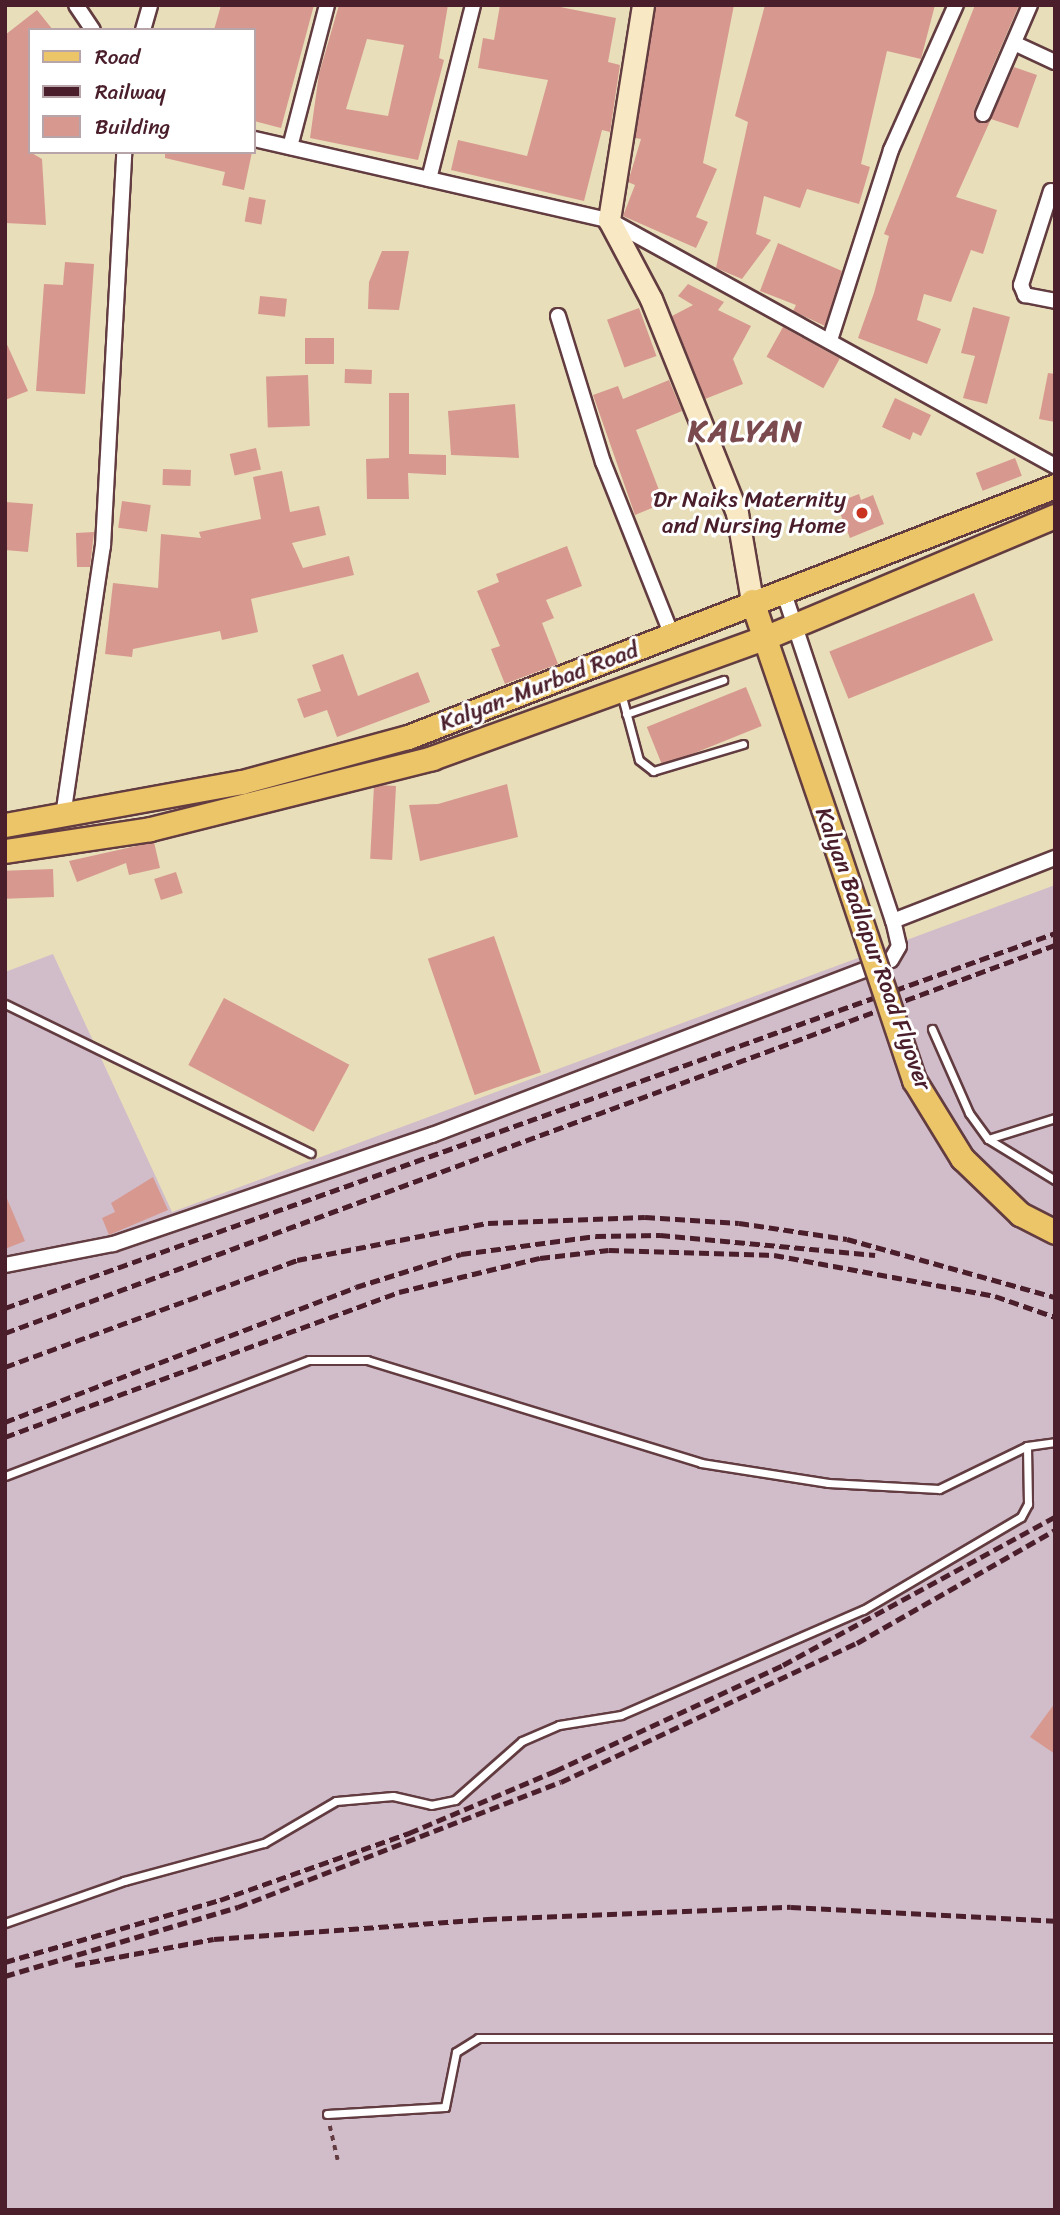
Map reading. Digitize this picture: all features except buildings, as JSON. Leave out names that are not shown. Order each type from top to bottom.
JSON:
[{"type":"main road","name":"Kalyan-Murbad Road","points":[[5,825],[242,782],[363,750],[539,691],[752,601],[1055,486]]},
{"type":"main road","name":"Kalyan-Murbad Road","points":[[5,851],[150,829],[291,797],[432,758],[767,637],[1055,516]]},
{"type":"main road","name":"Kalyan Badlapur Road Flyover","points":[[752,601],[767,637],[779,683],[914,1080],[961,1158],[1020,1214],[1055,1232]]},
{"type":"street","points":[[76,5],[92,28]]},
{"type":"street","points":[[144,28],[150,5]]},
{"type":"street","points":[[290,147],[327,5]]},
{"type":"street","points":[[429,179],[473,5]]},
{"type":"street","points":[[643,5],[609,220],[651,299],[737,513],[752,601]]},
{"type":"street","points":[[830,340],[891,150],[956,5]]},
{"type":"street","points":[[983,114],[1016,44],[1030,5]]},
{"type":"street","points":[[1016,44],[1055,62]]},
{"type":"street","points":[[256,139],[609,220],[1055,466]]},
{"type":"street","points":[[63,816],[103,546],[124,154]]},
{"type":"street","points":[[1051,191],[1021,285],[1025,295],[1055,301]]},
{"type":"street","points":[[558,316],[603,462],[672,635]]},
{"type":"street","points":[[5,1265],[135,1237],[432,1135],[849,980],[897,954],[893,921],[783,591]]},
{"type":"street","points":[[893,921],[1055,858]]},
{"type":"lane","points":[[626,714],[723,680]]},
{"type":"lane","points":[[620,690],[639,760],[653,771],[743,744]]},
{"type":"lane","points":[[5,1004],[311,1153]]},
{"type":"lane","points":[[932,1029],[970,1113],[988,1139],[1055,1180]]},
{"type":"lane","points":[[988,1139],[1055,1118]]},
{"type":"lane","points":[[5,1476],[309,1360],[366,1360],[701,1463],[828,1483],[939,1489],[1027,1446],[1055,1442]]},
{"type":"lane","points":[[5,1923],[124,1881],[264,1843],[313,1809],[336,1801],[393,1796],[431,1805],[455,1800],[522,1741],[559,1725],[621,1715],[863,1609],[1021,1517],[1028,1504],[1027,1446]]},
{"type":"lane","points":[[327,2114],[446,2107],[456,2052],[478,2038],[1055,2038]]},
{"type":"path","points":[[327,2114],[338,2160]]},
{"type":"shaded area","points":[[1055,885],[1055,2210],[5,2210],[5,972],[53,954],[172,1212]]},
{"type":"railway","points":[[5,1308],[1055,933]]},
{"type":"railway","points":[[5,1333],[1055,945]]},
{"type":"railway","points":[[5,1367],[297,1260],[488,1223],[645,1217],[739,1223],[847,1239],[1055,1297]]},
{"type":"railway","points":[[5,1422],[356,1287],[461,1254],[596,1236],[660,1235],[875,1255]]},
{"type":"railway","points":[[5,1437],[399,1292],[540,1258],[609,1250],[774,1255],[995,1296],[1055,1317]]},
{"type":"railway","points":[[5,1962],[220,1900],[409,1833],[555,1771],[783,1665],[1055,1517]]},
{"type":"railway","points":[[5,1976],[238,1907],[561,1782],[857,1643],[1055,1530]]},
{"type":"railway","points":[[75,1965],[214,1939],[487,1919],[791,1907],[1055,1921]]},
{"type":"place","name":"Dr Naiks Maternity and Nursing Home","points":[[862,513]]},
{"type":"district","name":"KALYAN","points":[[746,431]]}]
